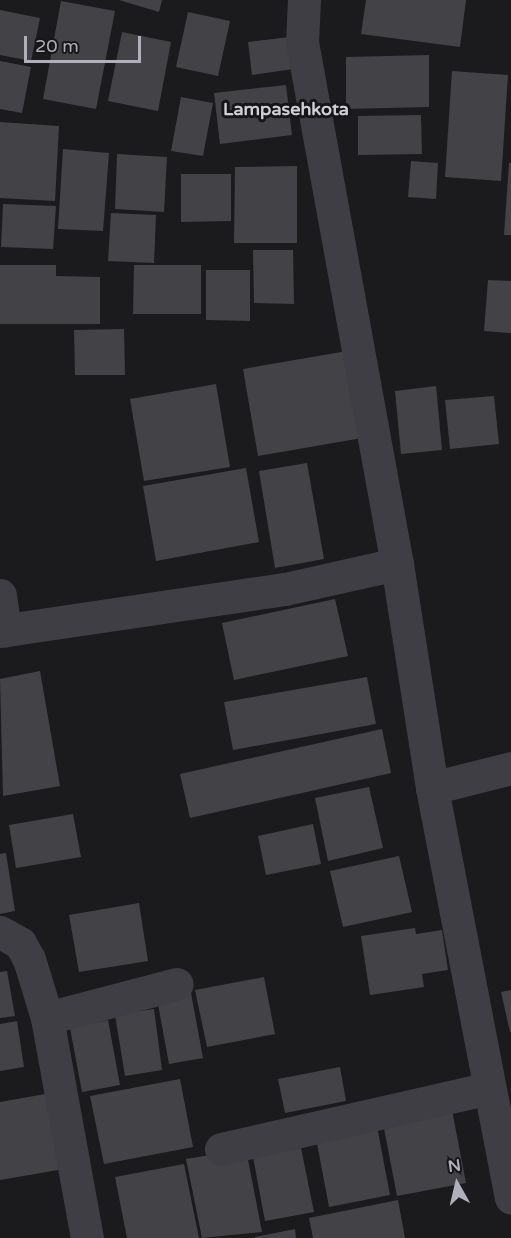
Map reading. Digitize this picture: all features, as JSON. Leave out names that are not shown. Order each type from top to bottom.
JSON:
[{"type":"street","points":[[304,0],[302,42],[397,564],[432,788],[461,924],[489,1088],[511,1197]]},
{"type":"street","points":[[0,595],[2,631],[285,589],[397,564]]},
{"type":"street","points":[[432,788],[511,768]]},
{"type":"street","points":[[0,932],[20,943],[29,958],[47,1018],[87,1238]]},
{"type":"street","points":[[47,1018],[177,984]]},
{"type":"street","points":[[221,1149],[489,1088]]},
{"type":"building","points":[[119,0],[162,0],[159,12]]},
{"type":"building","points":[[366,0],[466,0],[460,47],[361,34]]},
{"type":"building","points":[[61,1],[115,11],[96,109],[43,99]]},
{"type":"building","points":[[0,10],[40,18],[31,61],[0,55]]},
{"type":"building","points":[[188,12],[230,21],[218,76],[176,67]]},
{"type":"building","points":[[122,32],[171,42],[158,111],[108,101]]},
{"type":"building","points":[[290,37],[293,69],[252,75],[248,42]]},
{"type":"building","points":[[429,55],[429,107],[346,109],[346,57]]},
{"type":"building","points":[[0,61],[31,67],[22,113],[0,109]]},
{"type":"building","points":[[452,71],[508,75],[501,181],[445,177]]},
{"type":"building","points":[[286,85],[292,135],[220,144],[214,93]]},
{"type":"building","points":[[181,97],[213,103],[203,156],[171,151]]},
{"type":"building","points":[[421,115],[422,154],[358,155],[358,116]]},
{"type":"building","points":[[0,122],[59,126],[55,201],[0,198]]},
{"type":"building","points":[[63,149],[109,153],[103,231],[58,229]]},
{"type":"building","points":[[117,154],[167,157],[164,212],[115,209]]},
{"type":"building","points":[[411,161],[438,163],[436,199],[408,197]]},
{"type":"building","points":[[509,163],[511,163],[511,235],[504,235]]},
{"type":"building","points":[[297,166],[297,243],[234,243],[235,167]]},
{"type":"building","points":[[181,174],[231,174],[231,221],[181,222]]},
{"type":"building","points":[[3,204],[56,206],[53,249],[1,247]]},
{"type":"building","points":[[111,213],[156,215],[154,263],[108,261]]},
{"type":"building","points":[[253,250],[293,250],[294,304],[254,303]]},
{"type":"building","points":[[0,265],[56,265],[56,276],[100,277],[100,324],[0,324]]},
{"type":"building","points":[[134,265],[201,265],[201,314],[133,314]]},
{"type":"building","points":[[206,270],[250,270],[250,321],[206,320]]},
{"type":"building","points":[[488,280],[511,281],[511,333],[484,331]]},
{"type":"building","points":[[124,329],[125,375],[75,375],[74,330]]},
{"type":"building","points":[[347,351],[362,438],[258,456],[243,369]]},
{"type":"building","points":[[216,384],[230,467],[144,481],[130,399]]},
{"type":"building","points":[[436,386],[442,450],[401,454],[395,391]]},
{"type":"building","points":[[494,396],[499,444],[450,449],[445,400]]},
{"type":"building","points":[[307,463],[324,559],[275,568],[259,471]]},
{"type":"building","points":[[246,468],[259,542],[156,561],[143,486]]},
{"type":"building","points":[[335,599],[348,656],[234,680],[222,623]]},
{"type":"building","points":[[40,671],[60,786],[3,796],[0,679]]},
{"type":"building","points":[[367,677],[376,724],[233,750],[224,702]]},
{"type":"building","points":[[382,729],[391,773],[190,818],[180,774]]},
{"type":"building","points":[[369,787],[383,848],[328,861],[315,798]]},
{"type":"building","points":[[73,814],[81,857],[16,868],[9,825]]},
{"type":"building","points":[[313,824],[321,864],[266,875],[258,836]]},
{"type":"building","points":[[6,853],[15,911],[0,914],[0,854]]},
{"type":"building","points":[[399,856],[412,912],[343,927],[330,871]]},
{"type":"building","points":[[139,903],[148,961],[79,972],[69,915]]},
{"type":"building","points":[[415,928],[416,934],[442,930],[448,970],[422,974],[424,987],[370,995],[361,936]]},
{"type":"building","points":[[7,971],[15,1016],[0,1018],[0,972]]},
{"type":"building","points":[[264,977],[275,1034],[207,1047],[195,990]]},
{"type":"building","points":[[511,990],[511,1032],[510,1032],[501,992]]},
{"type":"building","points":[[191,993],[203,1058],[169,1064],[157,999]]},
{"type":"building","points":[[154,1009],[162,1070],[125,1076],[115,1015]]},
{"type":"building","points":[[108,1020],[120,1085],[82,1092],[70,1028]]},
{"type":"building","points":[[17,1021],[24,1067],[0,1071],[0,1024]]},
{"type":"building","points":[[340,1067],[346,1101],[285,1113],[278,1079]]},
{"type":"building","points":[[180,1079],[193,1147],[104,1164],[90,1096]]},
{"type":"building","points":[[51,1093],[64,1169],[0,1180],[0,1102]]},
{"type":"building","points":[[451,1105],[466,1183],[397,1196],[382,1118]]},
{"type":"building","points":[[376,1121],[390,1195],[329,1207],[315,1133]]},
{"type":"building","points":[[301,1148],[314,1212],[265,1221],[253,1157]]},
{"type":"building","points":[[246,1149],[262,1232],[202,1238],[186,1159]]},
{"type":"building","points":[[184,1164],[199,1238],[127,1238],[115,1177]]},
{"type":"building","points":[[398,1200],[405,1238],[313,1238],[309,1218]]},
{"type":"building","points":[[295,1229],[296,1238],[255,1238],[255,1237]]},
{"type":"district","name":"Lampasehkota","points":[[286,109]]}]
